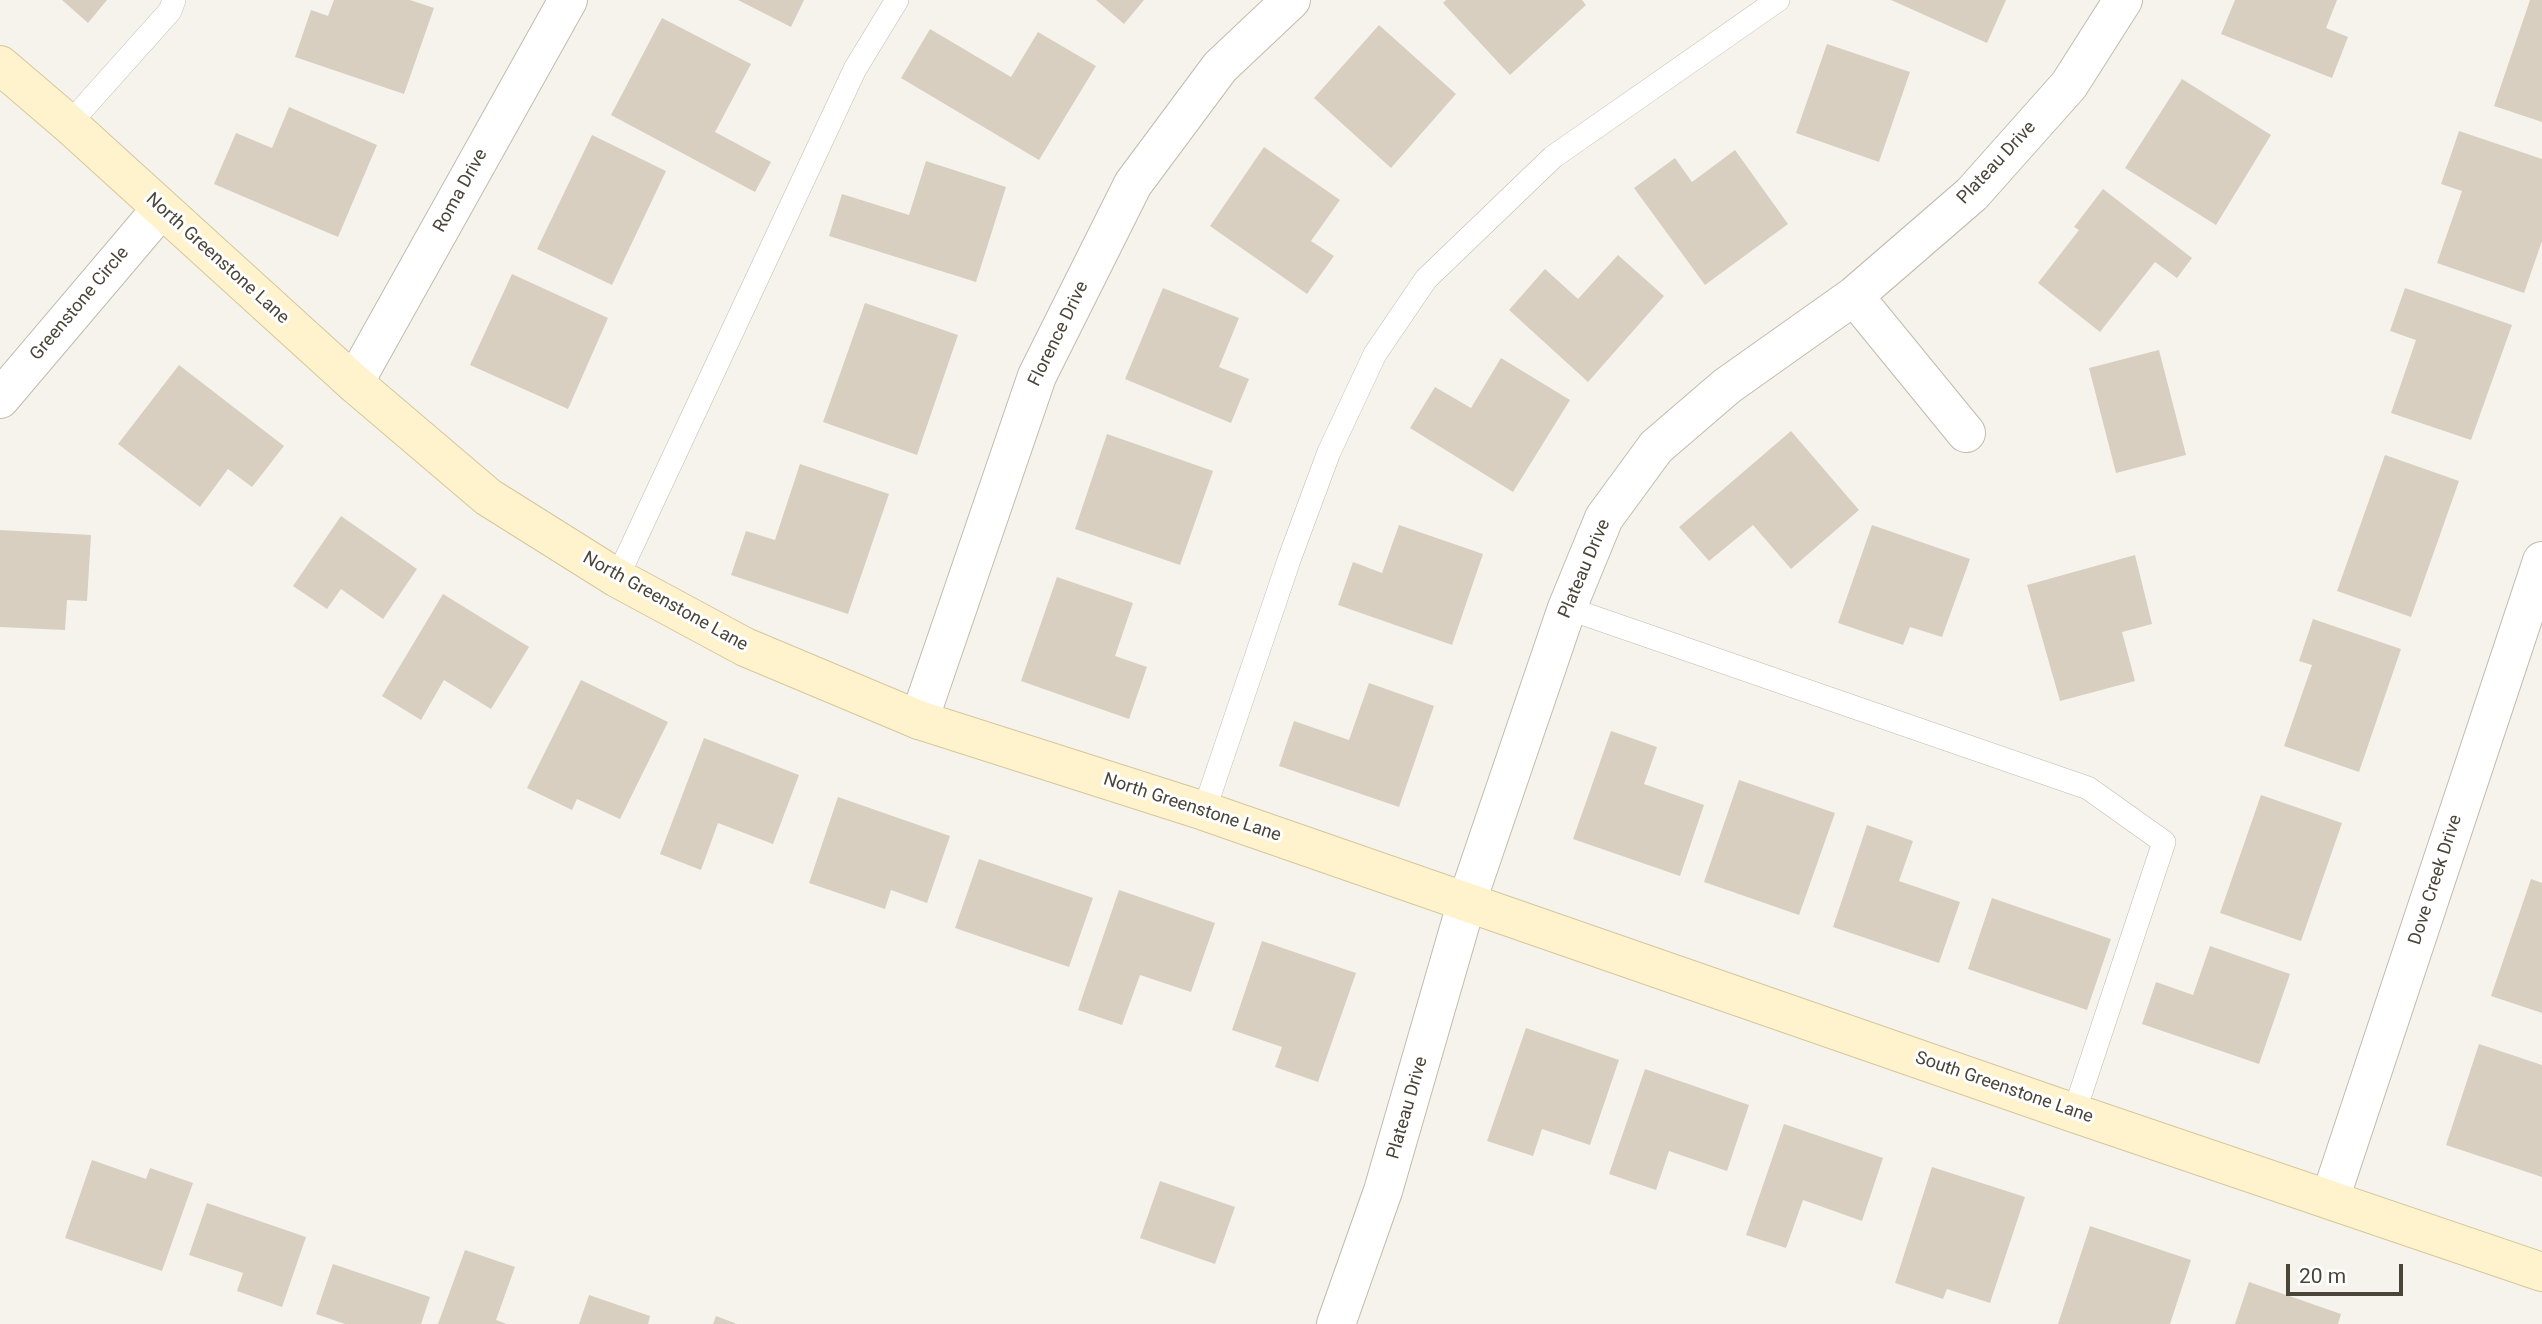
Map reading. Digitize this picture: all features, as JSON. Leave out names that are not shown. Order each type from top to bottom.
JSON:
[{"type":"street","name":"Roma Drive","points":[[354,383],[568,0]]},
{"type":"street","name":"Florence Drive","points":[[919,720],[1037,376],[1133,184],[1220,67],[1291,0]]},
{"type":"street","name":"Plateau Drive","points":[[1336,1324],[1383,1191],[1467,901],[1567,608],[1604,518],[1656,447],[1727,386],[1854,296],[1972,194],[2069,85],[2123,0]]},
{"type":"street","name":"North Greenstone Lane","points":[[0,65],[69,124],[354,383],[488,497],[617,578],[746,647],[919,720],[1204,811],[1467,901]]},
{"type":"street","name":"Greenstone Circle","points":[[0,399],[161,209]]},
{"type":"street","points":[[1854,296],[1966,433]]},
{"type":"street","name":"Dove Creek Drive","points":[[2330,1199],[2542,561]]},
{"type":"street","name":"South Greenstone Lane","points":[[1467,901],[2074,1113],[2542,1272]]},
{"type":"lane","points":[[69,124],[170,11],[174,0]]},
{"type":"lane","points":[[617,578],[855,69],[897,0]]},
{"type":"lane","points":[[1204,811],[1290,557],[1329,452],[1375,354],[1426,279],[1553,157],[1778,0]]},
{"type":"lane","points":[[1567,608],[2088,788],[2164,842],[2074,1113]]},
{"type":"building","points":[[62,0],[107,0],[88,23]]},
{"type":"building","points":[[334,0],[410,0],[434,8],[404,94],[295,57],[311,10],[328,16]]},
{"type":"building","points":[[738,0],[804,0],[791,27]]},
{"type":"building","points":[[1096,0],[1144,0],[1124,24]]},
{"type":"building","points":[[1446,0],[1582,0],[1586,5],[1510,75],[1443,3]]},
{"type":"building","points":[[1891,0],[2006,0],[1987,43]]},
{"type":"building","points":[[2235,0],[2337,0],[2326,28],[2348,37],[2332,78],[2221,34]]},
{"type":"building","points":[[2530,0],[2542,0],[2542,122],[2494,106]]},
{"type":"building","points":[[662,18],[751,64],[715,132],[771,162],[755,192],[611,115]]},
{"type":"building","points":[[1379,25],[1456,94],[1391,168],[1314,98]]},
{"type":"building","points":[[930,29],[1011,77],[1038,32],[1096,66],[1039,160],[901,78]]},
{"type":"building","points":[[1827,44],[1910,72],[1879,162],[1796,133]]},
{"type":"building","points":[[2182,79],[2271,135],[2216,225],[2125,168]]},
{"type":"building","points":[[289,107],[377,145],[338,237],[214,184],[236,133],[272,148]]},
{"type":"building","points":[[2459,131],[2542,159],[2542,241],[2524,293],[2437,263],[2462,191],[2441,184]]},
{"type":"building","points":[[592,135],[666,171],[612,285],[537,249]]},
{"type":"building","points":[[1264,147],[1340,200],[1311,241],[1334,256],[1307,294],[1210,226]]},
{"type":"building","points":[[1735,150],[1788,224],[1705,285],[1634,188],[1675,158],[1692,182]]},
{"type":"building","points":[[926,161],[1006,187],[976,282],[829,236],[842,194],[909,215]]},
{"type":"building","points":[[2103,189],[2192,258],[2177,278],[2155,262],[2100,332],[2038,283],[2079,230],[2074,227]]},
{"type":"building","points":[[1618,255],[1664,296],[1588,382],[1509,310],[1545,269],[1578,299]]},
{"type":"building","points":[[512,274],[608,318],[568,409],[470,365]]},
{"type":"building","points":[[1163,288],[1239,318],[1219,367],[1249,379],[1231,423],[1125,379]]},
{"type":"building","points":[[2405,288],[2512,325],[2471,440],[2391,413],[2416,340],[2390,331]]},
{"type":"building","points":[[865,303],[958,335],[917,455],[823,422]]},
{"type":"building","points":[[2159,350],[2186,455],[2116,473],[2089,368]]},
{"type":"building","points":[[1501,358],[1570,400],[1513,492],[1410,428],[1435,387],[1471,408]]},
{"type":"building","points":[[179,365],[284,446],[252,487],[228,469],[200,507],[118,444]]},
{"type":"building","points":[[1791,431],[1859,510],[1791,569],[1753,525],[1709,561],[1679,527]]},
{"type":"building","points":[[1107,434],[1213,471],[1180,565],[1075,529]]},
{"type":"building","points":[[2385,455],[2459,481],[2411,617],[2337,591]]},
{"type":"building","points":[[800,464],[889,494],[848,614],[731,575],[746,531],[775,540]]},
{"type":"building","points":[[341,516],[417,569],[383,619],[341,589],[327,609],[293,586]]},
{"type":"building","points":[[1399,525],[1483,554],[1452,645],[1338,605],[1353,562],[1382,573]]},
{"type":"building","points":[[1872,525],[1970,559],[1942,637],[1910,627],[1903,645],[1838,623]]},
{"type":"building","points":[[0,530],[91,535],[87,601],[67,600],[65,630],[0,627]]},
{"type":"building","points":[[2135,555],[2152,624],[2122,632],[2135,681],[2060,701],[2027,585]]},
{"type":"building","points":[[1057,577],[1133,603],[1115,656],[1147,667],[1129,719],[1021,681]]},
{"type":"building","points":[[443,594],[529,647],[491,709],[444,680],[421,720],[382,696]]},
{"type":"building","points":[[2313,619],[2401,649],[2359,772],[2284,746],[2312,665],[2299,661]]},
{"type":"building","points":[[581,680],[668,722],[620,819],[577,799],[572,810],[527,788]]},
{"type":"building","points":[[1369,683],[1434,706],[1399,807],[1279,766],[1294,721],[1349,740]]},
{"type":"building","points":[[1611,731],[1657,747],[1644,784],[1704,805],[1680,876],[1573,839]]},
{"type":"building","points":[[704,738],[799,775],[773,844],[718,823],[701,870],[660,854]]},
{"type":"building","points":[[1739,780],[1835,813],[1799,915],[1704,882]]},
{"type":"building","points":[[2261,795],[2342,823],[2301,941],[2220,913]]},
{"type":"building","points":[[838,797],[950,836],[927,903],[891,890],[885,909],[809,883]]},
{"type":"building","points":[[1867,825],[1913,841],[1899,881],[1960,902],[1939,963],[1833,927]]},
{"type":"building","points":[[979,859],[1093,898],[1069,967],[955,928]]},
{"type":"building","points":[[2531,879],[2542,883],[2542,1013],[2491,996]]},
{"type":"building","points":[[1119,890],[1215,923],[1191,992],[1140,975],[1122,1025],[1078,1010]]},
{"type":"building","points":[[1992,898],[2111,939],[2087,1010],[1968,969]]},
{"type":"building","points":[[1262,941],[1356,973],[1318,1082],[1275,1067],[1282,1047],[1232,1030]]},
{"type":"building","points":[[2210,946],[2290,974],[2259,1064],[2142,1024],[2156,982],[2193,995]]},
{"type":"building","points":[[1526,1028],[1619,1060],[1590,1145],[1542,1129],[1533,1156],[1487,1141]]},
{"type":"building","points":[[2479,1044],[2542,1065],[2542,1177],[2446,1145]]},
{"type":"building","points":[[1645,1069],[1749,1105],[1727,1171],[1669,1151],[1656,1190],[1609,1174]]},
{"type":"building","points":[[1784,1124],[1883,1158],[1862,1221],[1803,1200],[1786,1248],[1746,1235]]},
{"type":"building","points":[[92,1160],[146,1179],[150,1168],[193,1183],[162,1271],[65,1238]]},
{"type":"building","points":[[1932,1167],[2025,1197],[1990,1303],[1947,1289],[1943,1299],[1895,1283]]},
{"type":"building","points":[[1160,1181],[1235,1207],[1215,1264],[1140,1238]]},
{"type":"building","points":[[207,1203],[306,1237],[282,1307],[237,1291],[243,1273],[189,1255]]},
{"type":"building","points":[[2090,1226],[2191,1260],[2170,1324],[2058,1324]]},
{"type":"building","points":[[465,1250],[515,1267],[496,1320],[507,1324],[438,1324]]},
{"type":"building","points":[[333,1264],[430,1297],[421,1324],[345,1324],[316,1314]]},
{"type":"building","points":[[2249,1282],[2341,1314],[2338,1324],[2235,1324]]},
{"type":"building","points":[[589,1295],[650,1316],[648,1324],[579,1324]]},
{"type":"building","points":[[716,1316],[737,1324],[713,1324]]}]
